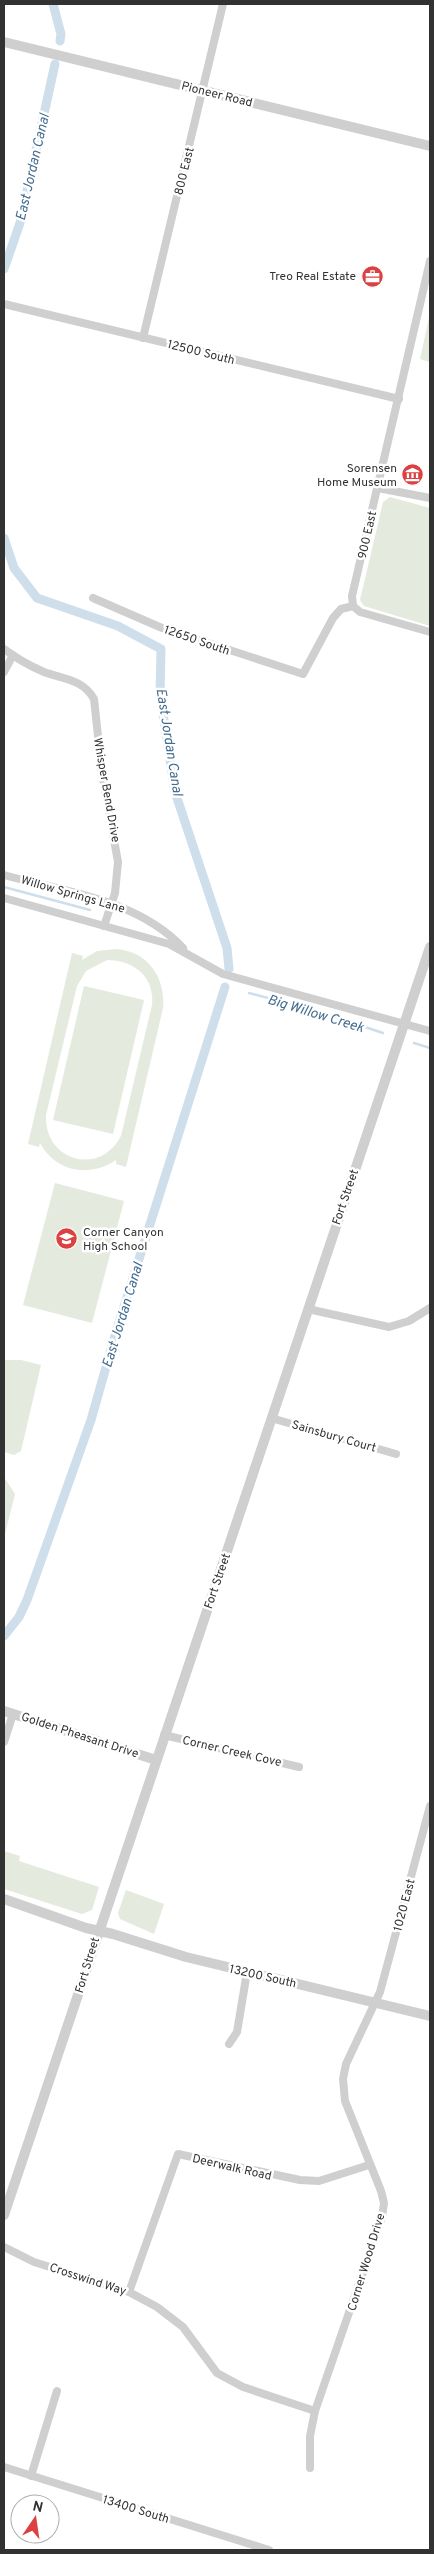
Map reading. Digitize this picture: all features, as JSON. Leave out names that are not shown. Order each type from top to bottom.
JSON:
[{"type":"street","name":"800 East","points":[[143,338],[223,4]]},
{"type":"street","name":"Pioneer Road","points":[[4,42],[430,146]]},
{"type":"street","name":"900 East","points":[[353,606],[352,596],[430,261]]},
{"type":"street","name":"12500 South","points":[[4,304],[399,399]]},
{"type":"street","points":[[378,488],[430,498]]},
{"type":"street","name":"12650 South","points":[[93,598],[162,628],[303,674],[333,618],[341,609],[353,606]]},
{"type":"street","points":[[353,606],[360,612],[430,632]]},
{"type":"street","name":"Whisper Bend Drive","points":[[4,649],[44,672],[80,683],[94,699],[102,773],[118,853],[117,882],[104,926]]},
{"type":"street","points":[[4,672],[13,655]]},
{"type":"street","name":"Willow Springs Lane","points":[[4,875],[112,904],[149,919],[166,931],[188,953]]},
{"type":"street","name":"Willow Springs Lane","points":[[4,898],[169,944],[223,974],[430,1031]]},
{"type":"street","name":"Fort Street","points":[[4,2215],[430,947]]},
{"type":"street","points":[[308,1309],[389,1327],[404,1323],[430,1308]]},
{"type":"street","name":"Sainsbury Court","points":[[271,1418],[396,1454]]},
{"type":"street","points":[[4,1742],[8,1712]]},
{"type":"street","name":"Golden Pheasant Drive","points":[[8,1712],[156,1760]]},
{"type":"street","name":"Corner Creek Cove","points":[[164,1735],[299,1768]]},
{"type":"street","name":"1020 East","points":[[374,2003],[380,1992],[430,1806]]},
{"type":"street","name":"13200 South","points":[[4,1899],[98,1931],[186,1957],[430,2016]]},
{"type":"street","points":[[229,2044],[237,2032],[247,1972]]},
{"type":"street","name":"Corner Wood Drive","points":[[310,2468],[310,2436],[315,2412],[382,2217],[384,2203],[345,2101],[343,2079],[346,2064],[374,2003]]},
{"type":"street","name":"Deerwalk Road","points":[[129,2292],[178,2154],[300,2180],[319,2181],[369,2166]]},
{"type":"street","name":"Crosswind Way","points":[[4,2247],[34,2262],[129,2292],[157,2307],[183,2327],[218,2373],[243,2387],[315,2412]]},
{"type":"street","points":[[31,2476],[57,2391]]},
{"type":"street","name":"13400 South","points":[[4,2467],[269,2550]]},
{"type":"shaded area","points":[[430,313],[430,362],[420,359]]},
{"type":"shaded area","points":[[390,497],[430,508],[430,626],[364,606],[360,600],[383,502]]},
{"type":"shaded area","points":[[116,949],[127,951],[145,960],[158,976],[163,997],[163,1008],[126,1167],[116,1164],[116,1160],[106,1166],[84,1170],[64,1166],[47,1153],[40,1143],[39,1147],[28,1144],[72,953],[83,956],[82,960],[97,951]],"holes":[[[107,960],[117,961],[134,967],[146,978],[150,986],[152,1005],[121,1136],[112,1149],[100,1156],[88,1160],[75,1158],[63,1153],[54,1143],[48,1131],[46,1115],[77,986],[86,971]]]},
{"type":"shaded area","points":[[84,986],[144,1000],[113,1134],[53,1120]]},
{"type":"shaded area","points":[[55,1183],[124,1201],[92,1323],[23,1305]]},
{"type":"shaded area","points":[[4,1360],[21,1360],[41,1365],[21,1451],[14,1455],[4,1452]]},
{"type":"shaded area","points":[[4,1477],[15,1494],[4,1538]]},
{"type":"shaded area","points":[[4,1851],[20,1856],[19,1861],[99,1887],[92,1910],[82,1914],[4,1889]]},
{"type":"shaded area","points":[[126,1890],[164,1904],[154,1934],[120,1919],[118,1913]]},
{"type":"waterway","name":"East Jordan Canal","points":[[53,4],[61,34],[60,41]]},
{"type":"waterway","name":"East Jordan Canal","points":[[4,269],[20,223],[55,64]]},
{"type":"waterway","name":"East Jordan Canal","points":[[4,538],[14,568],[37,598],[118,626],[161,649],[160,695],[175,792],[227,948],[229,969]]},
{"type":"waterway","name":"Big Willow Creek","points":[[4,887],[90,910]]},
{"type":"waterway","name":"East Jordan Canal","points":[[4,1636],[19,1617],[27,1600],[91,1420],[116,1332],[225,987]]},
{"type":"waterway","name":"Big Willow Creek","points":[[249,993],[317,1011],[383,1033]]},
{"type":"waterway","name":"Big Willow Creek","points":[[414,1043],[430,1048]]},
{"type":"place","name":"Treo Real Estate","points":[[372,276]]},
{"type":"place","name":"Sorensen Home Museum","points":[[413,475]]},
{"type":"place","name":"Corner Canyon High School","points":[[67,1239]]}]
